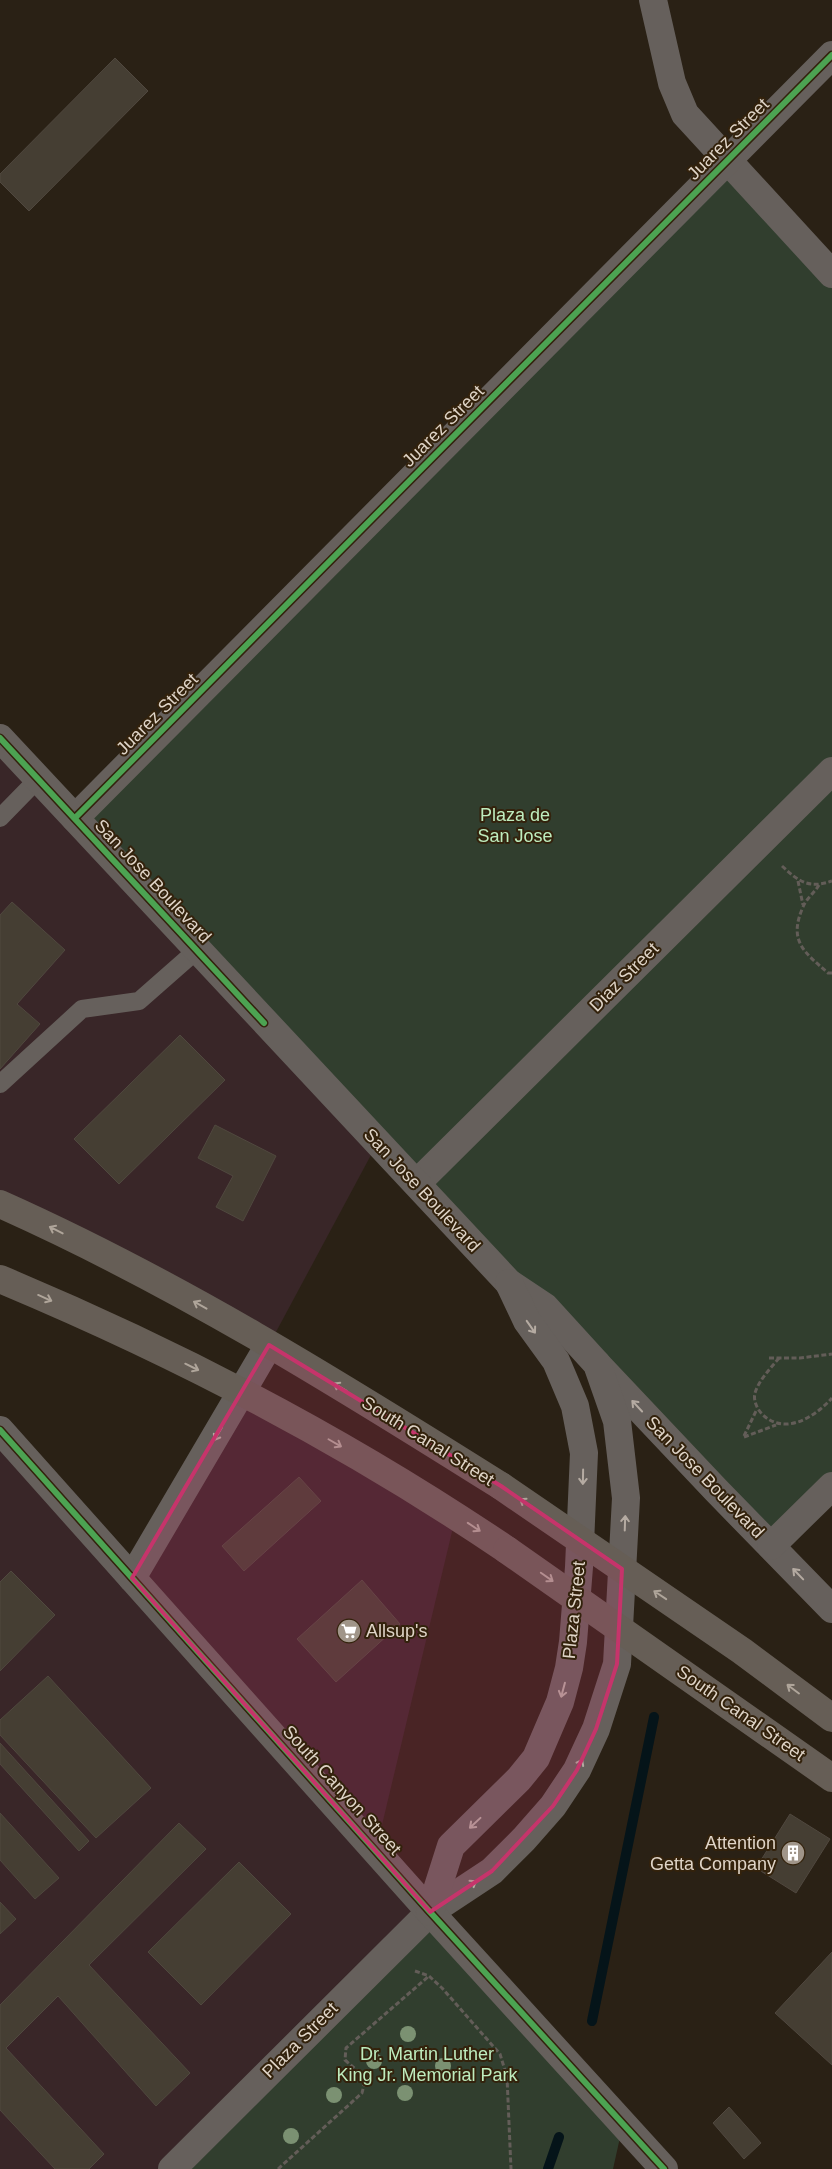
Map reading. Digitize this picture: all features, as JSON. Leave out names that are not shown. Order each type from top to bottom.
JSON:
[{"type":"highway","name":"South Canal Street","points":[[0,1204],[40,1222],[190,1300],[375,1407],[501,1486],[742,1651],[832,1718]]},
{"type":"highway","name":"South Canal Street","points":[[0,1279],[130,1336],[268,1404],[374,1465],[456,1515],[832,1778]]},
{"type":"street","points":[[653,0],[672,83],[685,114],[832,274]]},
{"type":"street","name":"Juarez Street","points":[[74,818],[832,55]]},
{"type":"street","name":"San Jose Boulevard","points":[[0,738],[417,1183],[509,1284],[545,1307],[597,1364],[832,1609]]},
{"type":"street","name":"Diaz Street","points":[[417,1183],[832,771]]},
{"type":"street","name":"Plaza Street","points":[[430,1912],[451,1846],[519,1779],[536,1758],[560,1702],[569,1668],[583,1495],[582,1443],[575,1406],[556,1361],[527,1321],[509,1284]]},
{"type":"street","points":[[132,1578],[269,1345]]},
{"type":"street","name":"Plaza Street","points":[[172,2169],[430,1912],[492,1871],[553,1806],[578,1770],[608,1697],[617,1664],[626,1498],[617,1421],[597,1364]]},
{"type":"street","name":"South Canyon Street","points":[[0,1430],[430,1912],[664,2169]]},
{"type":"street","points":[[771,1546],[832,1486]]},
{"type":"lane","points":[[0,818],[38,779]]},
{"type":"lane","points":[[0,1084],[82,1009],[139,1001],[197,950]]},
{"type":"path","points":[[782,866],[798,881],[819,885]]},
{"type":"path","points":[[803,906],[819,885],[832,880]]},
{"type":"path","points":[[798,881],[803,906],[796,938],[803,950],[828,973],[832,973]]},
{"type":"path","points":[[769,1358],[800,1358],[832,1354]]},
{"type":"path","points":[[779,1358],[760,1383],[754,1395],[757,1409],[744,1437],[776,1424],[790,1424],[805,1420],[821,1410],[832,1398]]},
{"type":"path","points":[[757,1409],[776,1424]]},
{"type":"path","points":[[409,1971],[429,1976],[500,2054],[507,2077],[511,2169]]},
{"type":"path","points":[[278,2169],[362,2093],[365,2081],[361,2074],[345,2060],[346,2048],[429,1976]]},
{"type":"highlighted area","points":[[269,1345],[501,1486],[622,1569],[617,1664],[596,1729],[577,1770],[553,1806],[492,1871],[430,1912],[132,1578]]},
{"type":"shaded area","points":[[0,738],[378,1142],[269,1345],[0,1204]]},
{"type":"shaded area","points":[[243,1392],[456,1515],[376,1850],[430,1912],[172,2169],[0,2169],[0,1430],[132,1578]]},
{"type":"green space","name":"Plaza de San Jose","points":[[728,161],[832,274],[832,1486],[771,1546],[75,818]]},
{"type":"green space","name":"Dr. Martin Luther King Jr. Memorial Park","points":[[430,1912],[623,2124],[613,2169],[173,2169]]},
{"type":"building","points":[[115,58],[148,91],[29,211],[0,182],[0,174]]},
{"type":"building","points":[[12,902],[65,950],[17,1004],[40,1024],[0,1069],[0,915]]},
{"type":"building","points":[[180,1035],[225,1080],[119,1184],[74,1139]]},
{"type":"building","points":[[215,1125],[276,1156],[243,1221],[216,1207],[233,1176],[198,1158]]},
{"type":"building","points":[[299,1477],[321,1501],[244,1571],[222,1546]]},
{"type":"building","points":[[11,1571],[55,1615],[0,1671],[0,1582]]},
{"type":"building","name":"Allsup's","points":[[362,1580],[400,1624],[336,1682],[297,1639]]},
{"type":"building","points":[[48,1676],[151,1788],[96,1838],[0,1735],[0,1720]]},
{"type":"building","points":[[0,1743],[89,1841],[79,1851],[0,1764]]},
{"type":"building","points":[[0,1813],[59,1878],[35,1899],[0,1860]]},
{"type":"building","name":"Attention Getta Company","points":[[790,1814],[830,1839],[796,1893],[756,1868]]},
{"type":"building","points":[[179,1823],[206,1849],[89,1965],[190,2073],[156,2106],[58,1996],[6,2048],[104,2154],[89,2169],[55,2169],[0,2110],[0,2005]]},
{"type":"building","points":[[239,1862],[291,1914],[201,2005],[148,1952]]},
{"type":"building","points":[[0,1902],[16,1919],[0,1934]]},
{"type":"building","points":[[832,1952],[832,2065],[775,2013]]},
{"type":"building","points":[[729,2107],[761,2143],[744,2159],[713,2123]]},
{"type":"waterway","points":[[592,2021],[654,1717]]},
{"type":"waterway","points":[[548,2169],[559,2137]]},
{"type":"cycle path","points":[[75,818],[832,55]]},
{"type":"cycle path","points":[[0,738],[264,1023]]},
{"type":"cycle path","points":[[0,1430],[430,1912],[664,2169]]},
{"type":"place","name":"Allsup's","points":[[349,1631]]},
{"type":"place","name":"Attention Getta Company","points":[[793,1853]]}]
